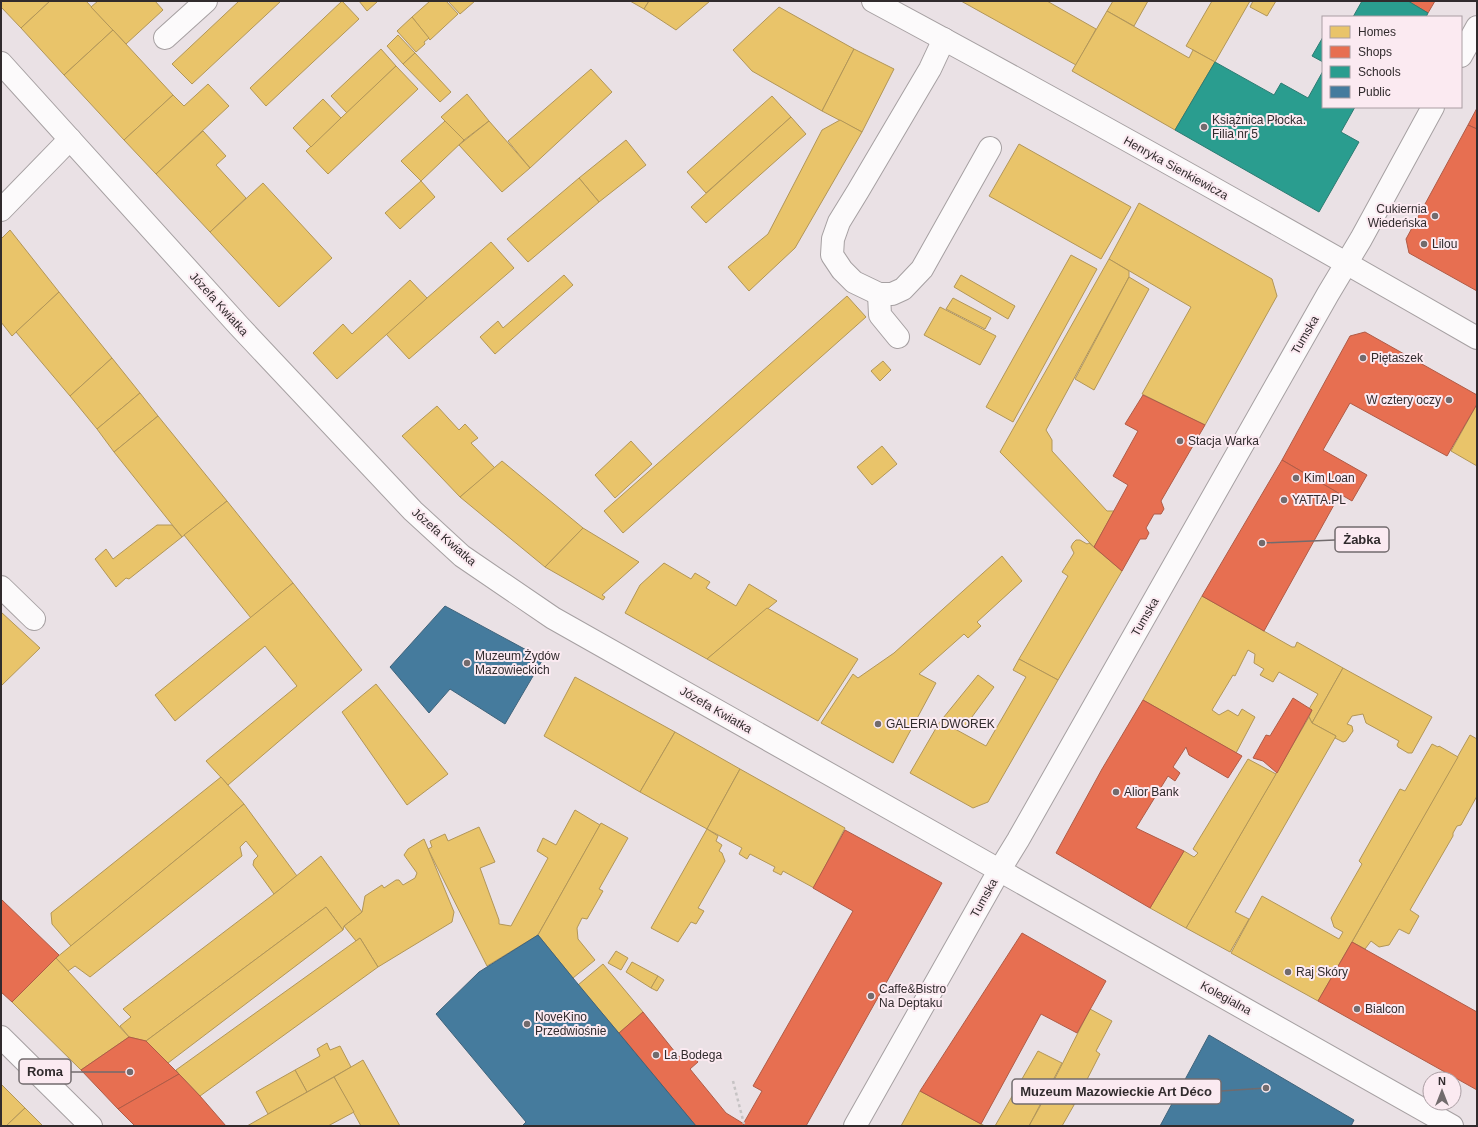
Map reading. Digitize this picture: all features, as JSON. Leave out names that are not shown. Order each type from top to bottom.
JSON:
[{"type":"street","points":[[166,38],[206,1]]},
{"type":"street","name":"Henryka Sienkiewicza","points":[[873,1],[1346,263],[1477,338]]},
{"type":"street","points":[[1462,54],[1477,27]]},
{"type":"street","points":[[944,39],[926,75],[839,222],[833,239],[832,255],[842,270],[854,282],[879,294],[892,294],[904,289],[922,270],[990,148]]},
{"type":"street","name":"Józefa Kwiatka","points":[[1,63],[239,326],[413,512],[462,556],[553,618],[999,871]]},
{"type":"street","name":"Tumska","points":[[855,1126],[999,871],[1361,239],[1432,108]]},
{"type":"street","points":[[1,210],[70,139]]},
{"type":"street","points":[[879,294],[880,316],[898,337]]},
{"type":"street","points":[[1,587],[34,619]]},
{"type":"street","name":"Kolegialna","points":[[999,871],[1452,1126]]},
{"type":"street","points":[[1,1037],[91,1126]]},
{"type":"path","points":[[733,1081],[744,1124]]},
{"type":"building: Homes","points":[[1,1],[50,1],[21,28],[1,7]]},
{"type":"building: Homes","points":[[50,1],[86,1],[113,30],[64,75],[21,28]]},
{"type":"building: Homes","points":[[98,1],[155,1],[163,10],[126,44],[91,7]]},
{"type":"building: Homes","points":[[239,1],[281,1],[192,84],[172,64]]},
{"type":"building: Homes","points":[[342,1],[359,19],[266,106],[250,88]]},
{"type":"building: Homes","points":[[359,1],[376,1],[377,2],[367,11]]},
{"type":"building: Homes","points":[[430,1],[446,1],[458,14],[430,40],[412,17]]},
{"type":"building: Homes","points":[[448,1],[475,1],[460,14]]},
{"type":"building: Homes","points":[[630,1],[649,1],[644,9]]},
{"type":"building: Homes","points":[[649,1],[710,1],[676,30],[644,9]]},
{"type":"building: Homes","points":[[961,1],[1047,1],[1096,29],[1076,65]]},
{"type":"building: Homes","points":[[1113,1],[1148,1],[1134,26],[1107,11]]},
{"type":"building: Homes","points":[[1212,1],[1250,1],[1215,62],[1186,46]]},
{"type":"building: Homes","points":[[1253,1],[1276,1],[1267,16],[1250,7]]},
{"type":"building: Homes","points":[[779,7],[854,49],[822,111],[752,71],[733,50]]},
{"type":"building: Homes","points":[[1107,11],[1189,58],[1193,50],[1215,62],[1175,130],[1072,71]]},
{"type":"building: Homes","points":[[412,17],[429,38],[416,52],[397,31]]},
{"type":"building: Homes","points":[[113,30],[173,95],[124,140],[64,75]]},
{"type":"building: Homes","points":[[398,35],[415,53],[403,64],[387,46]]},
{"type":"building: Homes","points":[[381,49],[396,66],[347,113],[331,96]]},
{"type":"building: Homes","points":[[854,49],[894,69],[862,132],[822,111]]},
{"type":"building: Homes","points":[[415,53],[451,92],[440,102],[403,64]]},
{"type":"building: Homes","points":[[396,66],[418,89],[328,174],[306,151]]},
{"type":"building: Homes","points":[[591,69],[612,92],[530,168],[508,141]]},
{"type":"building: Homes","points":[[208,84],[229,106],[156,174],[124,140],[173,95],[184,106]]},
{"type":"building: Homes","points":[[467,94],[489,121],[464,140],[441,117]]},
{"type":"building: Homes","points":[[772,96],[791,117],[706,193],[687,172]]},
{"type":"building: Homes","points":[[323,99],[341,118],[311,147],[293,128]]},
{"type":"building: Homes","points":[[791,117],[806,134],[706,223],[691,207]]},
{"type":"building: Homes","points":[[840,120],[862,132],[795,248],[749,291],[728,267],[768,234],[822,130]]},
{"type":"building: Homes","points":[[445,121],[464,140],[421,181],[401,161]]},
{"type":"building: Homes","points":[[489,121],[530,168],[502,192],[459,145]]},
{"type":"building: Homes","points":[[203,131],[226,156],[216,165],[246,198],[210,232],[156,174]]},
{"type":"building: Homes","points":[[626,140],[646,165],[599,202],[579,178]]},
{"type":"building: Homes","points":[[1019,144],[1131,207],[1101,259],[989,196]]},
{"type":"building: Homes","points":[[579,178],[599,202],[528,262],[507,239]]},
{"type":"building: Homes","points":[[421,181],[435,197],[400,229],[385,213]]},
{"type":"building: Homes","points":[[263,183],[332,258],[279,307],[210,232]]},
{"type":"building: Homes","points":[[1139,203],[1272,279],[1277,296],[1205,425],[1142,394],[1191,307],[1109,259]]},
{"type":"building: Homes","points":[[10,230],[59,292],[12,336],[1,322],[1,239]]},
{"type":"building: Homes","points":[[491,242],[514,268],[409,359],[386,334]]},
{"type":"building: Homes","points":[[1071,255],[1097,269],[1013,422],[986,407]]},
{"type":"building: Homes","points":[[1109,259],[1129,271],[1129,277],[1046,430],[1052,440],[1052,451],[1107,511],[1114,511],[1094,547],[1000,452]]},
{"type":"building: Homes","points":[[564,275],[573,285],[495,354],[480,337],[498,321],[503,328]]},
{"type":"building: Homes","points":[[961,275],[1015,306],[1008,319],[954,287]]},
{"type":"building: Homes","points":[[1129,277],[1149,289],[1094,390],[1075,379]]},
{"type":"building: Homes","points":[[410,280],[427,298],[337,379],[313,353],[343,324],[352,334]]},
{"type":"building: Homes","points":[[59,292],[112,358],[70,396],[16,332]]},
{"type":"building: Homes","points":[[847,296],[866,317],[623,533],[604,511]]},
{"type":"building: Homes","points":[[953,298],[991,318],[985,329],[946,309]]},
{"type":"building: Homes","points":[[940,307],[996,336],[980,365],[924,335]]},
{"type":"building: Homes","points":[[112,358],[140,393],[97,429],[70,396]]},
{"type":"building: Homes","points":[[883,361],[891,370],[880,381],[871,371]]},
{"type":"building: Homes","points":[[140,393],[158,416],[114,452],[97,429]]},
{"type":"building: Homes","points":[[1477,404],[1477,466],[1451,451]]},
{"type":"building: Homes","points":[[437,406],[459,430],[465,424],[478,438],[471,443],[495,468],[460,497],[402,436]]},
{"type":"building: Homes","points":[[158,416],[227,501],[182,537],[114,452]]},
{"type":"building: Homes","points":[[631,441],[652,464],[615,498],[595,475]]},
{"type":"building: Homes","points":[[882,446],[897,464],[872,485],[857,467]]},
{"type":"building: Homes","points":[[502,461],[583,528],[545,567],[460,497]]},
{"type":"building: Homes","points":[[227,501],[293,583],[251,618],[184,535]]},
{"type":"building: Homes","points":[[157,525],[172,525],[182,537],[129,579],[126,578],[116,587],[95,559],[106,549],[113,559]]},
{"type":"building: Homes","points":[[583,528],[639,562],[602,595],[605,597],[603,600],[545,567]]},
{"type":"building: Homes","points":[[1076,540],[1080,540],[1087,544],[1089,543],[1122,571],[1058,680],[1019,659],[1068,576],[1062,572],[1074,553],[1071,547]]},
{"type":"building: Homes","points":[[1002,556],[1022,581],[977,622],[981,626],[968,638],[964,634],[919,674],[936,683],[893,763],[821,723],[853,674],[858,678],[894,653]]},
{"type":"building: Homes","points":[[664,563],[691,579],[695,573],[710,582],[706,588],[736,606],[749,584],[777,601],[707,659],[625,613],[640,585]]},
{"type":"building: Homes","points":[[293,583],[362,670],[228,785],[206,761],[297,686],[265,646],[175,721],[155,695]]},
{"type":"building: Homes","points":[[1202,596],[1292,647],[1295,647],[1297,642],[1343,668],[1312,723],[1309,717],[1312,710],[1309,709],[1318,694],[1279,672],[1273,682],[1260,675],[1264,669],[1254,663],[1255,654],[1248,650],[1235,676],[1233,675],[1212,710],[1219,715],[1228,710],[1238,716],[1242,709],[1255,717],[1236,753],[1143,700]]},
{"type":"building: Homes","points":[[767,608],[858,659],[818,721],[707,659]]},
{"type":"building: Homes","points":[[1,612],[40,648],[1,686]]},
{"type":"building: Homes","points":[[1019,659],[1058,680],[988,802],[973,808],[910,773],[939,723],[978,675],[994,687],[966,725],[955,729],[986,746],[1026,677],[1013,670]]},
{"type":"building: Homes","points":[[1343,668],[1432,717],[1412,753],[1408,753],[1398,747],[1397,745],[1399,741],[1366,723],[1363,714],[1352,716],[1347,724],[1352,726],[1353,731],[1346,741],[1343,742],[1335,738],[1336,736],[1312,723]]},
{"type":"building: Homes","points":[[575,677],[675,732],[640,792],[544,736]]},
{"type":"building: Homes","points":[[376,684],[448,774],[407,805],[342,712]]},
{"type":"building: Homes","points":[[1309,717],[1312,723],[1336,736],[1235,912],[1249,919],[1230,952],[1186,928]]},
{"type":"building: Homes","points":[[675,732],[740,769],[707,829],[640,792]]},
{"type":"building: Homes","points":[[1470,735],[1477,739],[1477,796],[1461,825],[1457,826],[1453,836],[1410,910],[1419,916],[1409,934],[1399,929],[1389,945],[1379,947],[1371,941],[1365,949],[1352,942]]},
{"type":"building: Homes","points":[[1432,744],[1438,747],[1439,746],[1458,757],[1318,1001],[1231,953],[1262,896],[1339,939],[1343,932],[1334,927],[1331,918],[1362,864],[1359,861],[1400,789],[1405,791]]},
{"type":"building: Homes","points":[[1248,759],[1276,774],[1186,928],[1150,908],[1184,851],[1194,857],[1198,853],[1193,849]]},
{"type":"building: Homes","points":[[740,769],[845,828],[814,888],[783,871],[781,875],[773,871],[775,867],[750,854],[747,859],[739,854],[742,848],[707,829]]},
{"type":"building: Homes","points":[[221,777],[244,804],[71,946],[52,924],[51,913]]},
{"type":"building: Homes","points":[[244,804],[297,876],[274,894],[253,865],[254,860],[258,856],[246,841],[240,847],[242,856],[90,977],[75,966],[68,971],[56,958]]},
{"type":"building: Homes","points":[[575,810],[600,825],[538,935],[487,966],[428,849],[432,847],[430,841],[445,834],[448,841],[479,827],[495,862],[480,868],[499,920],[499,924],[511,926],[548,858],[537,851],[543,838],[556,845]]},
{"type":"building: Homes","points":[[601,823],[628,838],[599,889],[603,891],[587,919],[582,918],[577,928],[578,939],[595,960],[573,978],[538,935]]},
{"type":"building: Homes","points":[[707,829],[718,836],[716,841],[722,845],[719,851],[722,853],[725,861],[698,908],[704,911],[696,924],[691,922],[678,942],[651,928]]},
{"type":"building: Homes","points":[[424,839],[454,912],[452,922],[378,967],[360,938],[356,941],[344,926],[362,912],[365,896],[382,885],[384,888],[396,880],[399,880],[403,885],[415,878],[417,873],[404,855],[408,849]]},
{"type":"building: Homes","points":[[321,856],[362,912],[344,926],[343,930],[326,907],[146,1041],[129,1037],[120,1026],[131,1017],[123,1009],[274,894]]},
{"type":"building: Homes","points":[[326,907],[343,930],[168,1063],[146,1041]]},
{"type":"building: Homes","points":[[360,938],[378,967],[200,1096],[176,1070]]},
{"type":"building: Homes","points":[[616,951],[628,958],[621,970],[608,963]]},
{"type":"building: Homes","points":[[56,958],[129,1037],[81,1070],[12,1002]]},
{"type":"building: Homes","points":[[632,962],[658,976],[651,988],[626,972]]},
{"type":"building: Homes","points":[[603,964],[643,1012],[619,1033],[578,985]]},
{"type":"building: Homes","points":[[658,976],[664,980],[657,991],[651,988]]},
{"type":"building: Homes","points":[[1090,1009],[1112,1021],[1096,1051],[1100,1054],[1074,1105],[1048,1092]]},
{"type":"building: Homes","points":[[327,1043],[330,1050],[340,1046],[351,1067],[307,1092],[295,1070],[320,1056],[317,1049]]},
{"type":"building: Homes","points":[[1038,1051],[1062,1063],[1029,1126],[995,1126]]},
{"type":"building: Homes","points":[[363,1060],[400,1126],[361,1126],[334,1077]]},
{"type":"building: Homes","points":[[295,1070],[307,1092],[268,1114],[256,1092]]},
{"type":"building: Homes","points":[[334,1077],[354,1112],[328,1126],[247,1126]]},
{"type":"building: Homes","points":[[1,1084],[25,1108],[6,1126],[1,1126]]},
{"type":"building: Homes","points":[[920,1091],[981,1124],[985,1126],[901,1126]]},
{"type":"building: Homes","points":[[1048,1092],[1074,1105],[1062,1126],[1029,1126]]},
{"type":"building: Homes","points":[[25,1108],[43,1126],[6,1126]]},
{"type":"building: Shops","points":[[1408,1],[1435,1],[1428,13]]},
{"type":"building: Shops","points":[[1477,108],[1477,129],[1468,125]]},
{"type":"building: Shops","points":[[1468,125],[1477,129],[1477,291],[1409,253],[1406,239]]},
{"type":"building: Shops","points":[[1365,332],[1477,395],[1477,404],[1447,456],[1350,403],[1323,450],[1367,475],[1352,501],[1282,460],[1350,336]]},
{"type":"building: Shops","points":[[1143,395],[1205,425],[1161,501],[1164,509],[1161,514],[1154,514],[1146,528],[1149,533],[1146,539],[1140,539],[1122,571],[1094,547],[1128,485],[1113,476],[1138,431],[1125,424]]},
{"type":"building: Shops","points":[[1282,460],[1340,494],[1264,631],[1202,596]]},
{"type":"building: Shops","points":[[1293,698],[1312,710],[1277,773],[1263,761],[1253,758],[1266,735],[1270,736]]},
{"type":"building: Shops","points":[[1143,700],[1242,756],[1228,778],[1189,755],[1186,747],[1173,767],[1180,773],[1175,781],[1168,776],[1136,828],[1184,851],[1150,908],[1056,853],[1102,769]]},
{"type":"building: Shops","points":[[845,830],[942,883],[806,1126],[742,1126],[762,1091],[753,1086],[853,911],[813,888]]},
{"type":"building: Shops","points":[[1,899],[59,955],[12,1002],[1,992]]},
{"type":"building: Shops","points":[[1022,933],[1106,981],[1077,1033],[1041,1014],[981,1124],[920,1091]]},
{"type":"building: Shops","points":[[1352,942],[1477,1012],[1477,1090],[1462,1082],[1462,1071],[1443,1071],[1318,1001]]},
{"type":"building: Shops","points":[[643,1012],[679,1057],[688,1050],[698,1062],[690,1069],[726,1113],[744,1124],[742,1126],[696,1126],[619,1033]]},
{"type":"building: Shops","points":[[129,1037],[146,1041],[179,1074],[118,1109],[81,1070]]},
{"type":"building: Shops","points":[[179,1074],[226,1126],[135,1126],[118,1109]]},
{"type":"building: Schools","points":[[1362,1],[1408,1],[1428,13],[1426,16],[1354,16]]},
{"type":"building: Schools","points":[[1322,39],[1322,61],[1312,56]]},
{"type":"building: Schools","points":[[1215,62],[1274,95],[1281,83],[1308,98],[1322,73],[1322,108],[1354,108],[1341,132],[1359,142],[1319,212],[1175,130]]},
{"type":"building: Public","name":"Muzeum Żydów Mazowieckich","points":[[445,606],[543,659],[505,724],[450,689],[429,713],[390,667]]},
{"type":"building: Public","name":"NoveKino Przedwiośnie","points":[[538,935],[696,1126],[522,1126],[526,1122],[436,1014],[479,972]]},
{"type":"building: Public","points":[[1209,1035],[1354,1120],[1351,1126],[1160,1126]]},
{"type":"place","name":"Książnica Płocka. Filia nr 5","points":[[1204,127]]},
{"type":"place","name":"Cukiernia Wiedeńska","points":[[1435,216]]},
{"type":"place","name":"Lilou","points":[[1424,244]]},
{"type":"place","name":"Piętaszek","points":[[1363,358]]},
{"type":"place","name":"W cztery oczy","points":[[1449,400]]},
{"type":"place","name":"Stacja Warka","points":[[1180,441]]},
{"type":"place","name":"Kim Loan","points":[[1296,478]]},
{"type":"place","name":"YATTA.PL","points":[[1284,500]]},
{"type":"place","name":"Żabka","points":[[1262,543]]},
{"type":"place","name":"Muzeum Żydów Mazowieckich","points":[[467,663]]},
{"type":"place","name":"GALERIA DWOREK","points":[[878,724]]},
{"type":"place","name":"Alior Bank","points":[[1116,792]]},
{"type":"place","name":"Raj Skóry","points":[[1288,972]]},
{"type":"place","name":"Caffe&Bistro Na Deptaku","points":[[871,996]]},
{"type":"place","name":"Bialcon","points":[[1357,1009]]},
{"type":"place","name":"NoveKino Przedwiośnie","points":[[527,1024]]},
{"type":"place","name":"La Bodega","points":[[656,1055]]},
{"type":"place","name":"Roma","points":[[130,1072]]},
{"type":"place","name":"Muzeum Mazowieckie Art Déco","points":[[1266,1088]]}]
